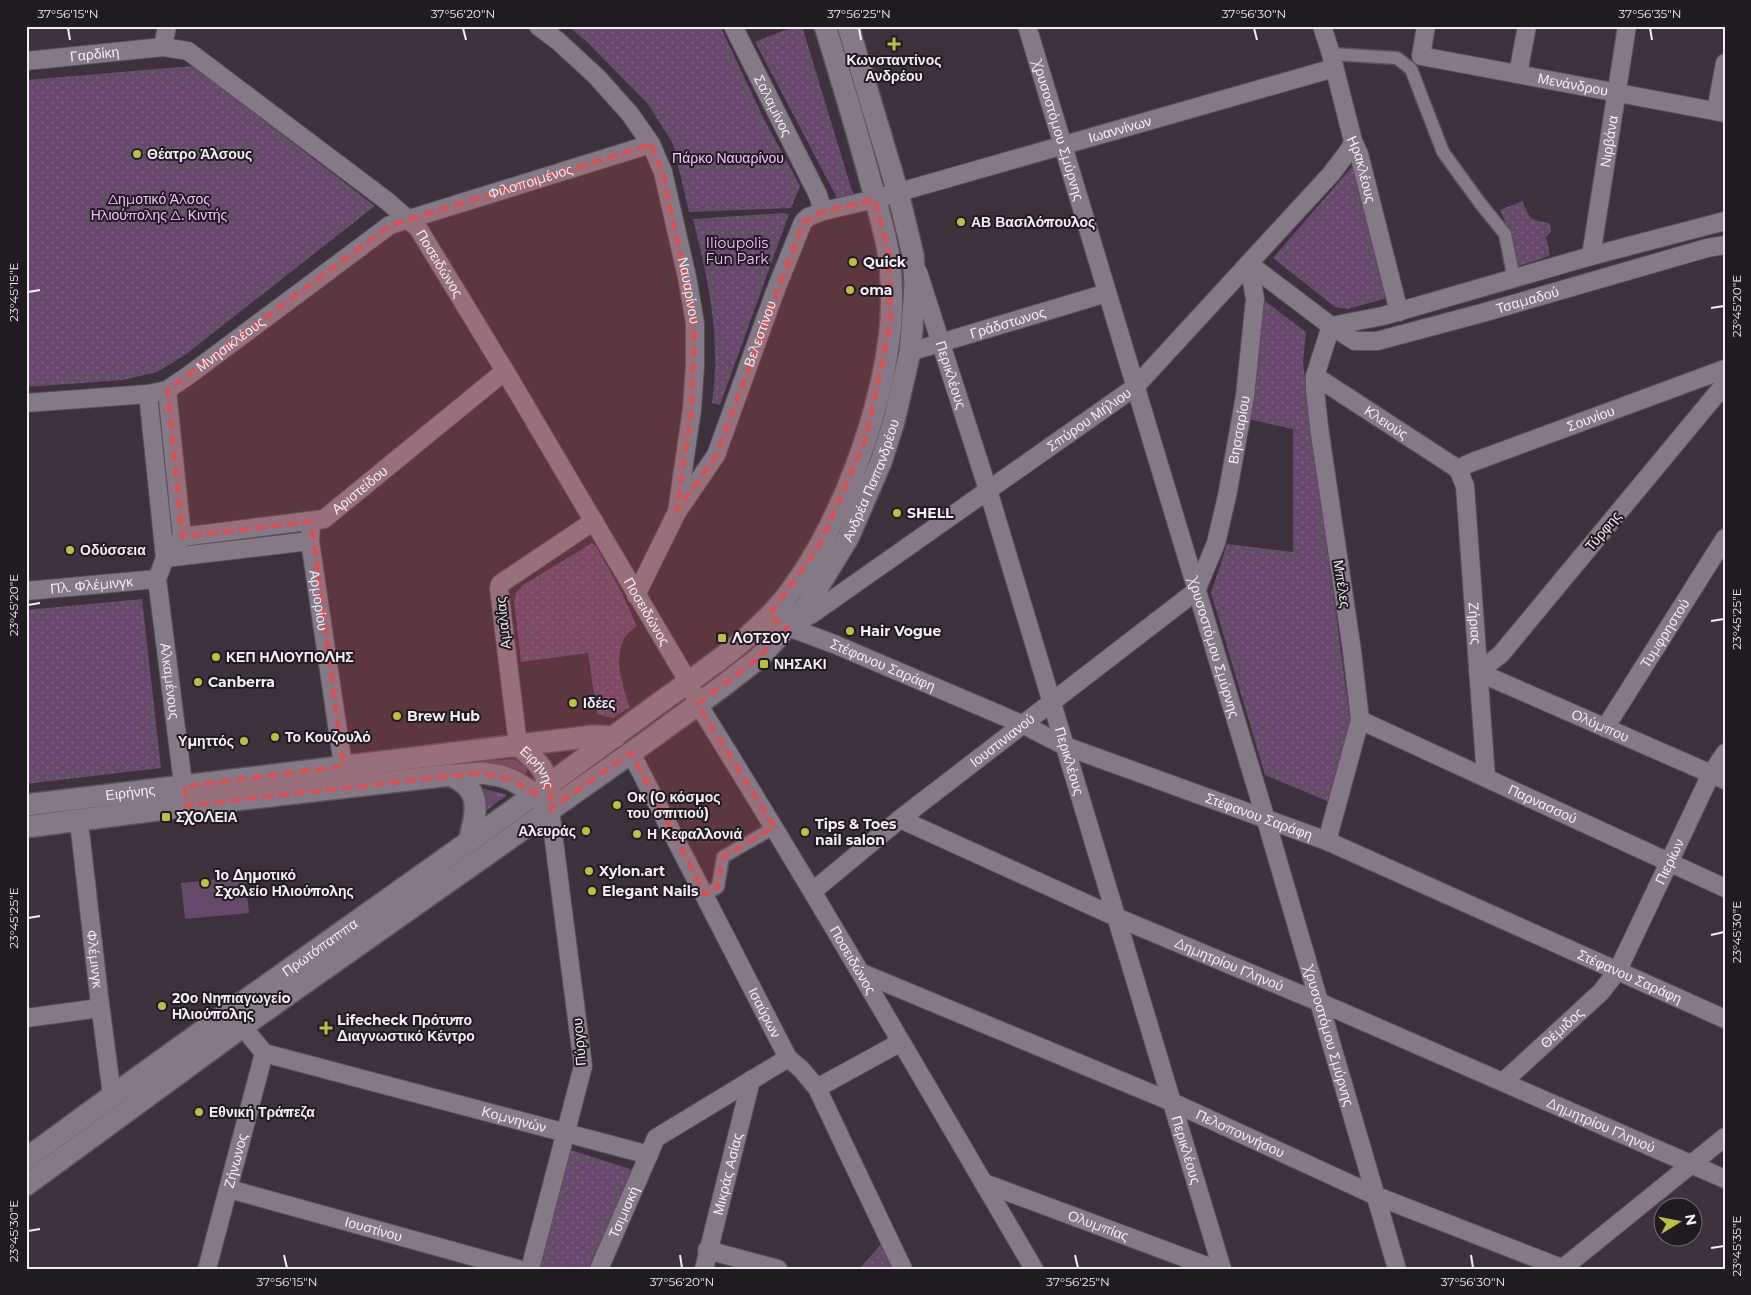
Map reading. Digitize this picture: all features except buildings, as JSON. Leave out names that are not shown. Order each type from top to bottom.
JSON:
[{"type":"street","points":[[162,47],[168,26]]},
{"type":"street","name":"Ναυαρίνου","points":[[538,26],[558,41],[597,77],[630,114],[651,144],[663,172],[687,276],[695,323],[695,366],[692,409],[677,512],[636,595]]},
{"type":"street","name":"Σαλαμίνος","points":[[733,26],[818,195],[823,211]]},
{"type":"street","name":"Ανδρέα Παπανδρέου","points":[[615,737],[734,650],[769,616],[784,598],[820,545],[838,509],[867,437],[878,394],[890,321],[891,289],[888,253],[875,199],[825,26]]},
{"type":"street","name":"Ανδρέα Παπανδρέου","points":[[550,810],[631,754],[759,658],[806,605],[827,574],[848,538],[881,462],[894,421],[910,352],[915,284],[913,254],[898,193],[848,26]]},
{"type":"street","name":"Χρυσοστόμου Σμύρνης","points":[[1027,26],[1266,820],[1397,1269]]},
{"type":"street","name":"Ηρακλέους","points":[[1322,26],[1333,61],[1353,141],[1359,154],[1399,312]]},
{"type":"street","points":[[1426,26],[1419,60],[1443,152],[1505,234],[1514,278]]},
{"type":"street","points":[[1518,74],[1527,26]]},
{"type":"street","name":"Νιρβάνα","points":[[1590,256],[1627,26]]},
{"type":"street","name":"Γαρδίκη","points":[[26,62],[162,47]]},
{"type":"street","name":"Ποσειδώνος","points":[[162,47],[188,52],[418,228],[505,371],[689,683],[698,704],[775,827],[862,973],[1034,1269]]},
{"type":"street","points":[[1333,61],[1397,58],[1419,60]]},
{"type":"street","name":"Μενάνδρου","points":[[1419,60],[1518,74],[1721,112]]},
{"type":"street","name":"Ιωαννίνων","points":[[875,199],[1063,146],[1333,61]]},
{"type":"street","points":[[1721,112],[1725,63]]},
{"type":"street","name":"Σπύρου Μήλιου","points":[[788,627],[812,614],[1135,387],[1331,174],[1350,149],[1353,141]]},
{"type":"street","name":"Φιλοποιμένος","points":[[409,220],[651,144]]},
{"type":"street","name":"Βελεστίνου","points":[[677,512],[716,455],[799,230],[808,217],[823,211],[875,199]]},
{"type":"street","name":"Μνησικλέους","points":[[26,402],[148,394],[167,390],[390,225],[409,220]]},
{"type":"street","name":"Τσαμαδού","points":[[1331,326],[1399,312],[1590,256],[1725,221]]},
{"type":"street","name":"Τσαμαδού","points":[[1249,264],[1331,326],[1355,341],[1377,341],[1482,313],[1707,248],[1725,245]]},
{"type":"street","name":"Περικλέους","points":[[913,254],[940,344],[988,490],[1222,1269]]},
{"type":"street","name":"Βησσαρίου","points":[[1196,591],[1216,543],[1227,496],[1245,396],[1255,299],[1249,264]]},
{"type":"street","name":"Γράδστωνος","points":[[910,352],[1107,293]]},
{"type":"street","name":"Μπέλες","points":[[1327,841],[1360,720],[1352,651],[1318,427],[1315,389],[1316,376],[1331,326]]},
{"type":"street","name":"Αριστείδου","points":[[182,537],[324,519],[505,371]]},
{"type":"street","name":"Κλειούς","points":[[1316,376],[1458,469]]},
{"type":"street","name":"Σουνίου","points":[[1458,469],[1470,463],[1721,379]]},
{"type":"street","name":"Τύρφης","points":[[1478,672],[1501,654],[1721,379]]},
{"type":"street","points":[[167,390],[182,537]]},
{"type":"street","name":"Αλκαμένους","points":[[148,394],[165,558]]},
{"type":"street","name":"Ζήριας","points":[[1458,469],[1465,486],[1486,778]]},
{"type":"street","name":"Αρμορίου","points":[[310,522],[310,541],[343,766]]},
{"type":"street","name":"Αμαλίας","points":[[518,746],[502,627],[500,584],[594,522]]},
{"type":"street","name":"Αλκαμένους","points":[[182,537],[165,558],[157,579],[185,796]]},
{"type":"street","name":"Τυμφρηστού","points":[[1605,728],[1725,538]]},
{"type":"street","points":[[165,558],[310,541]]},
{"type":"street","name":"Πλ. Φλέμινγκ","points":[[26,591],[157,579]]},
{"type":"street","name":"Ιουστινιανού","points":[[812,891],[900,819],[1196,591]]},
{"type":"street","points":[[769,616],[788,627]]},
{"type":"street","name":"Στέφανου Σαράφη","points":[[788,627],[834,644],[1024,725],[1065,746],[1327,841],[1725,1019]]},
{"type":"street","name":"Ολύμπου","points":[[1478,672],[1718,777]]},
{"type":"street","name":"Παρνασσού","points":[[1360,720],[1725,888]]},
{"type":"street","points":[[518,746],[594,736],[615,737]]},
{"type":"street","name":"Πρωτόπαππα","points":[[26,1185],[237,1019],[469,841],[615,737]]},
{"type":"street","name":"Ειρήνης","points":[[26,827],[79,822],[185,796],[343,766],[518,746],[536,761],[542,789],[550,810]]},
{"type":"street","name":"Πιερίων","points":[[1618,970],[1669,862],[1718,777],[1725,753]]},
{"type":"street","name":"Ισαύρων","points":[[631,754],[788,1058],[817,1088],[903,1269]]},
{"type":"street","name":"Ειρήνης","points":[[26,805],[185,796],[480,774],[501,776],[542,789]]},
{"type":"street","points":[[449,775],[466,784],[470,788],[475,800],[475,817],[469,841]]},
{"type":"street","name":"Πρωτόπαππα","points":[[26,1159],[112,1095],[237,1019],[550,810]]},
{"type":"street","name":"Πύργου","points":[[530,1269],[584,1066],[550,810]]},
{"type":"street","name":"Δημητρίου Γληνού","points":[[900,819],[1116,917],[1319,1002],[1725,1179]]},
{"type":"street","name":"Φλέμινγκ","points":[[79,822],[112,1095]]},
{"type":"street","points":[[704,896],[718,887],[723,857],[775,827]]},
{"type":"street","name":"Θέμιδος","points":[[1504,1082],[1601,992],[1618,970]]},
{"type":"street","name":"Πελοποννήσου","points":[[862,973],[1172,1102],[1374,1195],[1564,1268]]},
{"type":"street","points":[[26,1018],[100,1008]]},
{"type":"street","points":[[237,1019],[264,1053]]},
{"type":"street","points":[[817,1088],[901,1042]]},
{"type":"street","name":"Κομνηνών","points":[[264,1053],[649,1155]]},
{"type":"street","name":"Ζήνωνος","points":[[207,1269],[264,1053]]},
{"type":"street","points":[[649,1155],[656,1138],[788,1058]]},
{"type":"street","name":"Μικράς Ασίας","points":[[704,1269],[707,1250],[751,1080]]},
{"type":"street","points":[[1564,1268],[1725,1137]]},
{"type":"street","name":"Τσιμισκή","points":[[599,1269],[649,1155]]},
{"type":"street","name":"Ολυμπίας","points":[[984,1183],[1214,1269]]},
{"type":"street","name":"Ιουστίνου","points":[[228,1189],[518,1269]]},
{"type":"street","points":[[707,1250],[778,1269]]},
{"type":"highlighted area","points":[[651,144],[663,172],[695,323],[692,409],[677,510],[716,455],[803,222],[823,211],[875,199],[889,253],[891,321],[867,437],[820,545],[769,616],[788,627],[759,658],[698,704],[775,827],[723,857],[718,887],[705,895],[631,753],[550,810],[550,784],[535,794],[514,781],[481,773],[186,806],[184,786],[343,766],[311,522],[182,537],[167,390],[390,225]]},
{"type":"green space","name":"Πάρκο Ναυαρίνου","points":[[568,26],[720,26],[764,119],[800,186],[791,208],[689,212],[673,144],[648,104],[587,42]]},
{"type":"green space","points":[[795,26],[802,26],[853,194],[837,198],[755,42]]},
{"type":"green space","name":"Δημοτικό Άλσος Ηλιούπολης Δ. Κιντής","points":[[193,66],[375,206],[185,355],[157,372],[123,380],[26,387],[26,80]]},
{"type":"green space","points":[[1357,161],[1391,297],[1348,309],[1335,307],[1273,258]]},
{"type":"green space","points":[[1522,201],[1531,218],[1549,223],[1551,232],[1546,237],[1550,255],[1518,266],[1509,230],[1500,210]]},
{"type":"green space","name":"Ilioupolis Fun Park","points":[[789,214],[720,405],[712,403],[715,355],[712,310],[693,219]]},
{"type":"green space","points":[[1265,301],[1306,332],[1303,362],[1350,721],[1329,802],[1265,775],[1211,593],[1227,544],[1293,552],[1293,429],[1248,419],[1260,320]]},
{"type":"green space","points":[[592,543],[596,546],[621,591],[637,626],[624,639],[619,657],[620,674],[630,707],[613,718],[597,714],[588,653],[521,662],[514,601],[516,593],[523,585]]},
{"type":"green space","points":[[142,599],[161,768],[26,784],[26,610]]},
{"type":"green space","points":[[514,759],[528,769],[526,774],[506,767],[472,766],[471,762]]},
{"type":"green space","points":[[481,788],[507,795],[487,810]]},
{"type":"green space","points":[[245,876],[249,913],[185,919],[181,883]]},
{"type":"green space","points":[[571,1150],[633,1170],[588,1269],[537,1269]]},
{"type":"green space","points":[[884,1241],[897,1269],[859,1269]]},
{"type":"place","name":"Κωνσταντίνος Ανδρέου","points":[[894,44]]},
{"type":"place","name":"Θέατρο Άλσους","points":[[137,154]]},
{"type":"place","name":"ΑΒ Βασιλόπουλος","points":[[961,222]]},
{"type":"place","name":"Quick","points":[[853,262]]},
{"type":"place","name":"oma","points":[[850,290]]},
{"type":"place","name":"SHELL","points":[[897,513]]},
{"type":"place","name":"Οδύσσεια","points":[[70,550]]},
{"type":"place","name":"Hair Vogue","points":[[850,631]]},
{"type":"place","name":"ΛΟΤΣΟΥ","points":[[722,638]]},
{"type":"place","name":"ΚΕΠ ΗΛΙΟΥΠΟΛΗΣ","points":[[216,657]]},
{"type":"place","name":"ΝΗΣΑΚΙ","points":[[764,664]]},
{"type":"place","name":"Canberra","points":[[198,682]]},
{"type":"place","name":"Ιδέες","points":[[573,703]]},
{"type":"place","name":"Brew Hub","points":[[397,716]]},
{"type":"place","name":"Το Κουζουλό","points":[[275,737]]},
{"type":"place","name":"Υμηττός","points":[[244,741]]},
{"type":"place","name":"Οκ (Ο κόσμος του σπιτιού)","points":[[617,805]]},
{"type":"place","name":"ΣΧΟΛΕΙΑ","points":[[166,817]]},
{"type":"place","name":"Αλευράς","points":[[586,831]]},
{"type":"place","name":"Tips & Toes nail salon","points":[[805,832]]},
{"type":"place","name":"Η Κεφαλλονιά","points":[[637,834]]},
{"type":"place","name":"Xylon.art","points":[[589,871]]},
{"type":"place","name":"1ο Δημοτικό Σχολείο Ηλιούπολης","points":[[205,883]]},
{"type":"place","name":"Elegant Nails","points":[[592,891]]},
{"type":"place","name":"20ο Νηπιαγωγείo Ηλιούπολης","points":[[162,1006]]},
{"type":"place","name":"Lifecheck Πρότυπο Διαγνωστικό Κέντρο","points":[[326,1028]]},
{"type":"place","name":"Εθνική Τράπεζα","points":[[199,1112]]}]
